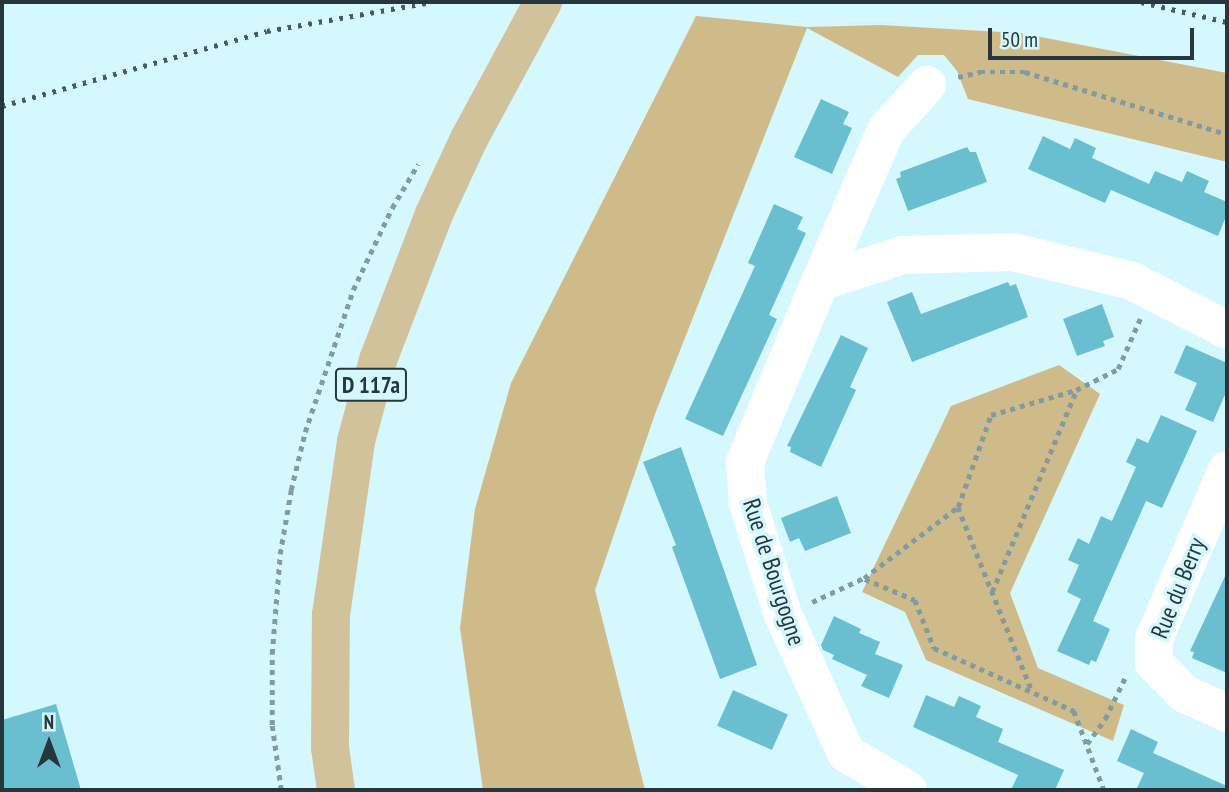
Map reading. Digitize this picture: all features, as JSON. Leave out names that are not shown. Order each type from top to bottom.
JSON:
[{"type":"main road","name":"D 117a","points":[[336,790],[330,748],[331,615],[356,440],[378,360],[434,215],[469,139],[540,7]]},
{"type":"street","name":"Rue de Bourgogne","points":[[908,790],[846,753],[783,615],[748,503],[745,462],[886,130],[928,85]]},
{"type":"street","points":[[820,282],[902,255],[1013,252],[1132,281],[1227,330]]},
{"type":"street","name":"Rue du Berry","points":[[1227,470],[1154,639],[1154,663],[1185,694],[1227,713]]},
{"type":"path","points":[[928,85],[980,72],[1025,72],[1227,134]]},
{"type":"path","points":[[783,615],[864,578],[958,507],[991,415],[1076,390],[1118,369],[1152,291]]},
{"type":"path","points":[[992,593],[1076,390]]},
{"type":"path","points":[[958,507],[1032,692]]},
{"type":"path","points":[[864,578],[915,600],[934,648],[1074,710],[1104,790]]},
{"type":"path","points":[[1087,744],[1105,719],[1134,660],[1154,663]]},
{"type":"shaded area","points":[[696,16],[807,27],[881,25],[1020,33],[1227,73],[1227,162],[968,99],[957,71],[944,55],[918,55],[898,77],[807,28],[655,414],[595,590],[645,790],[483,790],[460,628],[475,509],[511,383]]},
{"type":"shaded area","points":[[1059,365],[1100,394],[1010,593],[1038,668],[1124,705],[1113,741],[926,660],[905,612],[862,592],[951,406]]},
{"type":"building","points":[[821,99],[849,112],[843,124],[852,128],[832,174],[794,157]]},
{"type":"building","points":[[1043,136],[1070,149],[1075,138],[1096,148],[1092,158],[1149,184],[1155,171],[1182,182],[1187,171],[1209,181],[1204,192],[1227,202],[1227,214],[1218,236],[1111,190],[1105,203],[1028,169]]},
{"type":"building","points":[[967,147],[970,152],[976,152],[987,182],[908,211],[896,179],[901,177],[900,172]]},
{"type":"building","points":[[774,204],[803,217],[797,229],[806,233],[769,315],[777,319],[723,436],[685,419],[755,266],[748,263]]},
{"type":"building","points":[[1008,282],[1010,286],[1016,284],[1028,317],[912,362],[887,302],[912,292],[921,314]]},
{"type":"building","points":[[1102,304],[1114,337],[1103,341],[1105,346],[1077,356],[1063,319]]},
{"type":"building","points":[[841,335],[868,348],[850,387],[856,390],[821,467],[790,452],[791,447],[787,446]]},
{"type":"building","points":[[1186,345],[1227,363],[1227,390],[1213,422],[1185,410],[1197,383],[1174,373]]},
{"type":"building","points":[[1161,415],[1197,431],[1162,508],[1146,501],[1093,621],[1110,629],[1096,662],[1091,660],[1089,665],[1057,651],[1081,599],[1067,592],[1079,565],[1068,560],[1078,538],[1089,544],[1101,516],[1112,521],[1136,467],[1126,462],[1137,438],[1148,443]]},
{"type":"building","points":[[681,447],[757,665],[720,679],[672,547],[676,545],[643,462]]},
{"type":"building","points":[[837,496],[851,533],[805,551],[799,538],[790,542],[781,518]]},
{"type":"building","points":[[1227,572],[1227,673],[1192,658],[1194,652],[1190,651]]},
{"type":"building","points":[[834,616],[861,629],[859,633],[880,642],[875,654],[903,665],[889,698],[861,686],[867,675],[832,659],[834,655],[823,650],[821,645]]},
{"type":"building","points":[[733,690],[788,714],[772,750],[717,726]]},
{"type":"building","points":[[926,695],[954,707],[959,696],[981,706],[976,717],[1003,729],[998,742],[1064,770],[1055,790],[1011,790],[1018,775],[913,727]]},
{"type":"building","points":[[56,704],[81,790],[2,790],[2,720]]},
{"type":"building","points":[[1131,729],[1158,742],[1153,753],[1227,786],[1227,790],[1136,790],[1144,773],[1117,761]]},
{"type":"railway","points":[[2,106],[267,31],[431,2]]},
{"type":"railway","points":[[1141,2],[1227,22]]}]
